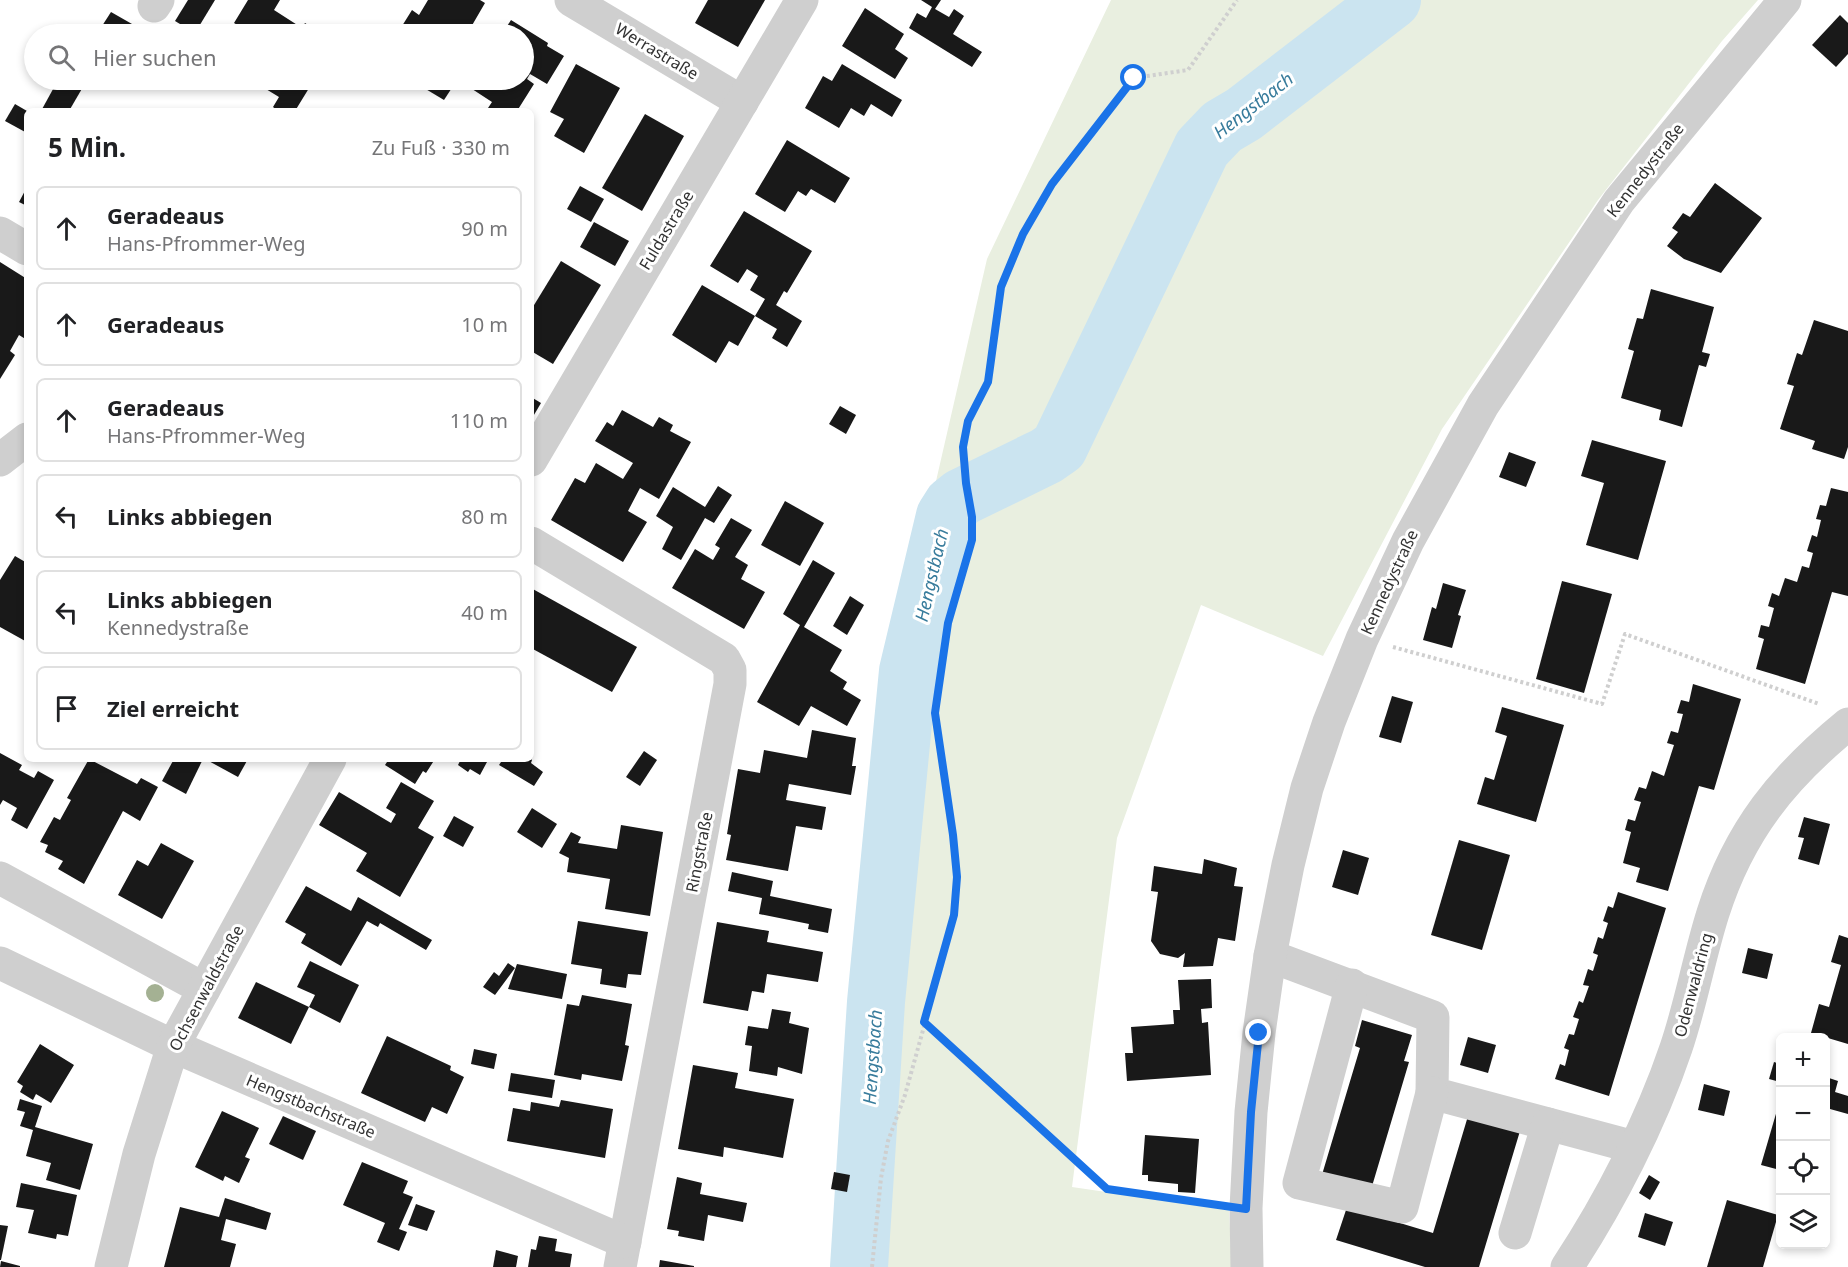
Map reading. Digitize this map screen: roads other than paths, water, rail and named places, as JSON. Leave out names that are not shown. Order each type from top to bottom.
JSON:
[{"type":"street","name":"Werrastraße","points":[[571,0],[742,102]]},
{"type":"street","name":"Fuldastraße","points":[[534,455],[802,0]]},
{"type":"street","name":"Kennedystraße","points":[[1247,1267],[1246,1209],[1251,1112],[1270,956],[1288,865],[1307,788],[1329,722],[1362,639],[1408,541],[1482,405],[1618,201],[1785,0]]},
{"type":"street","points":[[0,233],[24,247]]},
{"type":"street","points":[[0,460],[24,441]]},
{"type":"street","name":"Ringstraße","points":[[534,545],[724,659],[730,670],[730,684],[623,1255]]},
{"type":"street","name":"Odenwaldring","points":[[1567,1267],[1593,1228],[1634,1147],[1676,1048],[1714,911],[1734,860],[1750,829],[1837,715]]},
{"type":"street","name":"Ochsenwaldstraße","points":[[111,1267],[139,1154],[173,1046],[328,762]]},
{"type":"street","points":[[0,878],[204,989]]},
{"type":"street","points":[[1270,956],[1352,986],[1433,1017],[1432,1093],[1402,1207],[1299,1183],[1352,986]]},
{"type":"street","name":"Hengstbachstraße","points":[[0,963],[623,1255]]},
{"type":"street","points":[[1432,1093],[1634,1147]]},
{"type":"street","points":[[1515,1233],[1548,1124]]},
{"type":"waterway","name":"Hengstbach","points":[[859,1267],[876,1002],[908,671],[945,516],[952,505],[962,497],[1046,456],[1059,447],[1202,148],[1222,127],[1244,114],[1392,0]]}]
